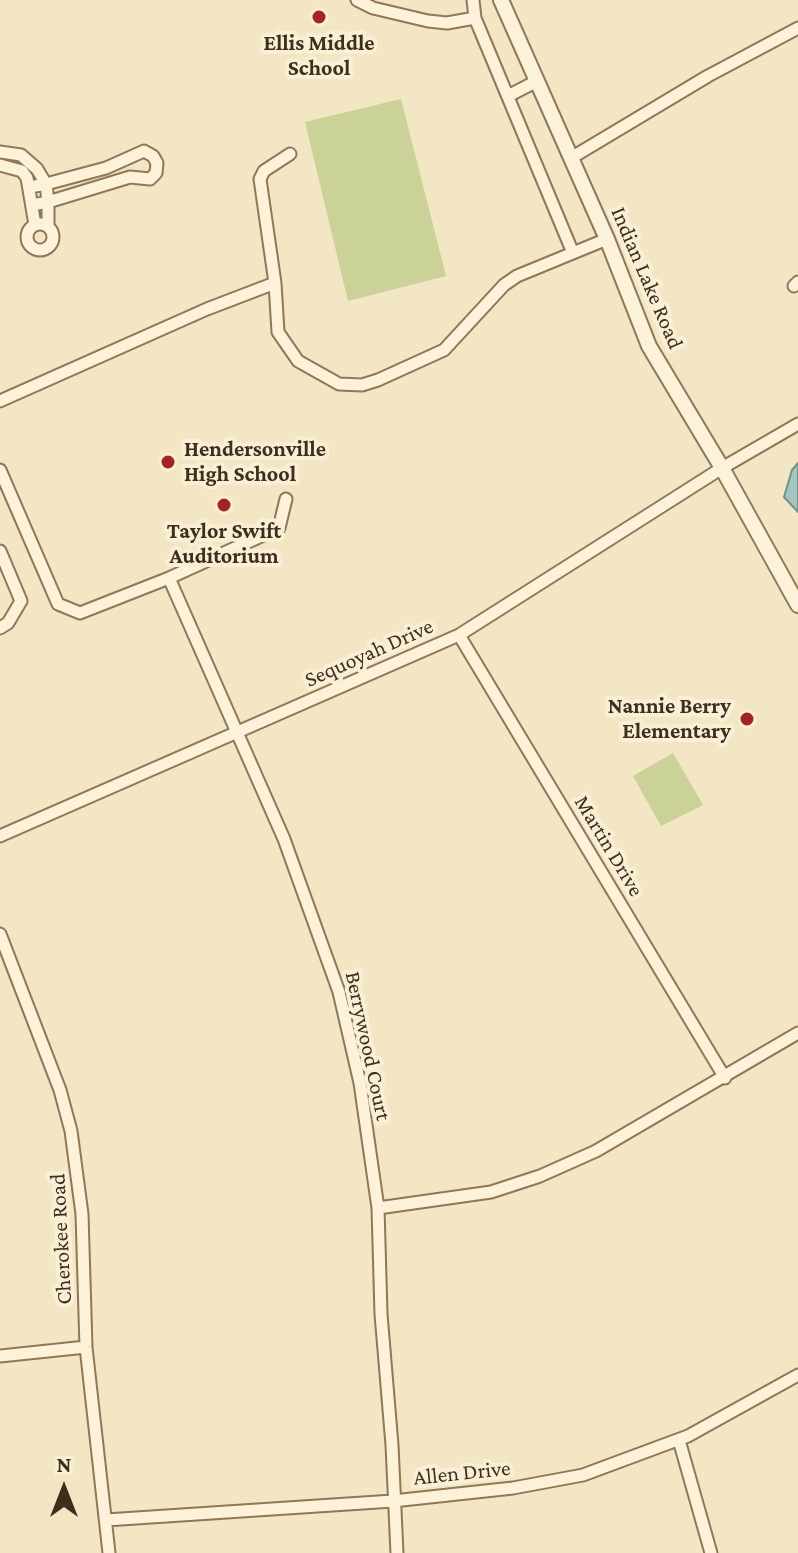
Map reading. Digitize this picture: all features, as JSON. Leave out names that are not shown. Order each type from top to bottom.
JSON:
[{"type":"street","points":[[357,0],[373,8],[428,21],[447,23],[475,18]]},
{"type":"street","points":[[473,0],[475,18],[573,253]]},
{"type":"street","name":"Indian Lake Road","points":[[501,0],[607,239],[649,346],[722,468],[798,605]]},
{"type":"street","points":[[571,158],[708,76],[798,28]]},
{"type":"street","points":[[508,96],[537,81]]},
{"type":"street","points":[[30,187],[124,162],[144,151],[153,156],[157,163],[156,173],[150,179],[130,177],[32,205]]},
{"type":"street","points":[[0,152],[21,155],[37,169],[46,184],[52,242],[46,249],[37,250],[30,246],[27,238],[29,230],[35,225],[48,226]]},
{"type":"street","points":[[290,154],[264,171],[260,179],[275,283],[278,332],[298,361],[339,384],[362,385],[378,380],[444,350],[504,285],[517,276],[607,239]]},
{"type":"street","points":[[0,165],[22,171],[30,187],[35,225]]},
{"type":"street","points":[[0,401],[207,309],[275,283]]},
{"type":"street","name":"Sequoyah Drive","points":[[4,834],[459,635],[722,468],[798,424]]},
{"type":"street","points":[[0,470],[58,604],[80,613],[169,578],[279,528],[286,499]]},
{"type":"street","points":[[0,551],[21,601],[8,623],[0,628]]},
{"type":"street","name":"Berrywood Court","points":[[169,578],[284,839],[339,992],[360,1083],[378,1208],[381,1314],[397,1553]]},
{"type":"street","name":"Martin Drive","points":[[459,635],[725,1078]]},
{"type":"street","name":"Cherokee Road","points":[[0,934],[60,1090],[71,1131],[82,1214],[86,1347],[109,1553]]},
{"type":"street","points":[[378,1208],[491,1192],[540,1176],[596,1151],[798,1033]]},
{"type":"street","points":[[0,1356],[86,1347]]},
{"type":"street","name":"Allen Drive","points":[[106,1520],[393,1501],[513,1488],[583,1475],[679,1440],[798,1375]]},
{"type":"street","points":[[679,1440],[711,1553]]},
{"type":"green space","points":[[401,99],[446,276],[348,301],[305,122]]},
{"type":"green space","points":[[673,753],[703,805],[661,826],[633,776]]},
{"type":"water","points":[[798,463],[798,512],[784,497],[792,470]]},
{"type":"place","name":"Ellis Middle School","points":[[319,17]]},
{"type":"place","name":"Hendersonville High School","points":[[168,462]]},
{"type":"place","name":"Taylor Swift Auditorium","points":[[224,505]]},
{"type":"place","name":"Nannie Berry Elementary","points":[[747,719]]}]
